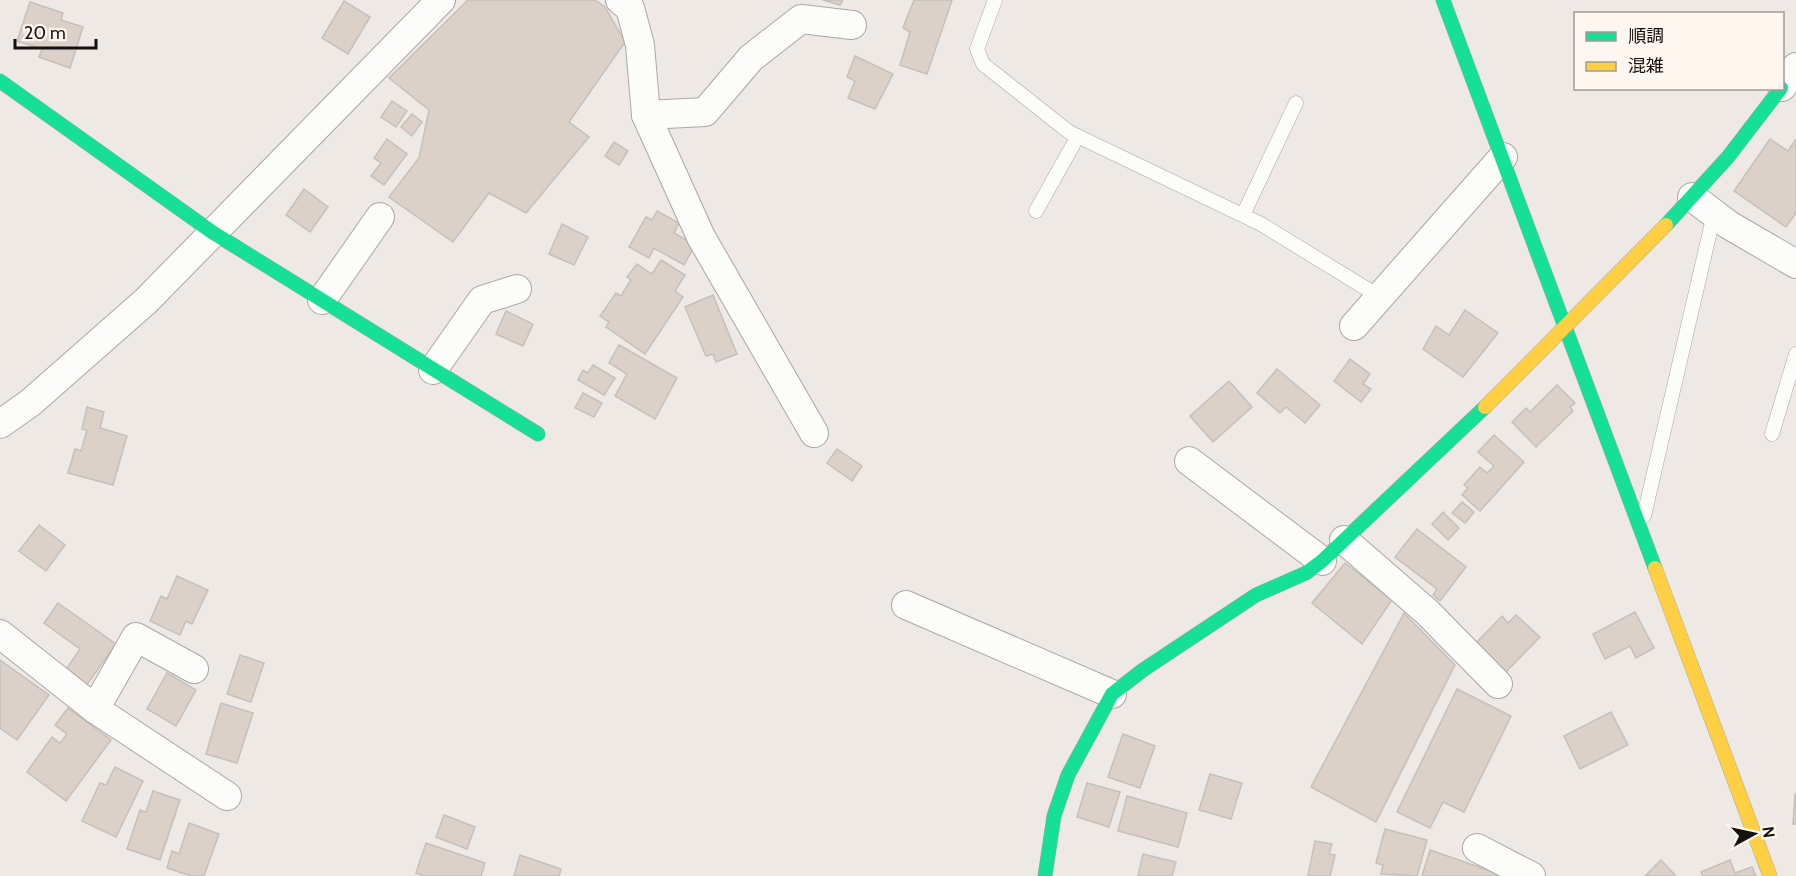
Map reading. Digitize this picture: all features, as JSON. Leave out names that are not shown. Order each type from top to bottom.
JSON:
[{"type":"street","points":[[0,424],[30,403],[146,300],[441,0]]},
{"type":"street","points":[[620,0],[630,8],[640,45],[646,115],[701,237],[814,434]]},
{"type":"street","points":[[1443,0],[1770,876]]},
{"type":"street","points":[[646,115],[705,112],[750,58],[801,19],[852,26]]},
{"type":"street","points":[[1784,85],[1796,68]]},
{"type":"street","points":[[0,81],[212,232],[538,434]]},
{"type":"street","points":[[1045,876],[1054,816],[1068,775],[1112,694],[1143,670],[1256,595],[1306,573],[1322,561],[1567,328],[1703,206],[1781,90]]},
{"type":"street","points":[[1354,326],[1503,157]]},
{"type":"street","points":[[1703,206],[1796,264]]},
{"type":"street","points":[[322,300],[381,217]]},
{"type":"street","points":[[433,370],[482,300],[517,289]]},
{"type":"street","points":[[1189,461],[1322,561]]},
{"type":"street","points":[[1344,540],[1427,612],[1498,684]]},
{"type":"street","points":[[906,605],[1112,694]]},
{"type":"street","points":[[0,634],[95,709],[227,796]]},
{"type":"street","points":[[95,709],[136,637],[194,669]]},
{"type":"street","points":[[1477,848],[1531,876]]},
{"type":"lane","points":[[995,0],[977,49],[983,64],[1078,136],[1243,214],[1380,297]]},
{"type":"lane","points":[[1243,214],[1296,103]]},
{"type":"lane","points":[[1036,211],[1078,136]]},
{"type":"lane","points":[[1641,529],[1703,206]]},
{"type":"lane","points":[[1772,434],[1796,354]]},
{"type":"building","points":[[468,0],[595,0],[605,7],[625,42],[569,122],[589,137],[526,213],[489,193],[453,242],[389,197],[419,158],[429,110],[389,78]]},
{"type":"building","points":[[823,0],[843,0],[840,5]]},
{"type":"building","points":[[914,0],[952,0],[927,74],[900,65],[910,32],[903,28]]},
{"type":"building","points":[[344,1],[370,17],[348,54],[322,38]]},
{"type":"building","points":[[30,2],[63,13],[61,20],[83,27],[70,68],[39,57],[42,49],[17,41]]},
{"type":"building","points":[[855,56],[893,74],[875,109],[848,98],[855,81],[847,77]]},
{"type":"building","points":[[392,101],[407,111],[396,127],[381,117]]},
{"type":"building","points":[[412,114],[422,122],[412,136],[401,127]]},
{"type":"building","points":[[387,139],[407,154],[384,185],[371,176],[381,163],[374,158]]},
{"type":"building","points":[[1770,139],[1788,151],[1796,139],[1796,213],[1786,227],[1734,191]]},
{"type":"building","points":[[614,142],[628,151],[619,165],[605,156]]},
{"type":"building","points":[[304,189],[328,207],[310,232],[286,215]]},
{"type":"building","points":[[657,211],[679,223],[674,233],[695,245],[684,265],[654,248],[649,258],[629,247],[646,217],[652,220]]},
{"type":"building","points":[[562,224],[588,237],[574,265],[549,254]]},
{"type":"building","points":[[661,260],[685,275],[675,291],[683,297],[645,354],[606,327],[609,322],[600,316],[616,293],[621,296],[631,280],[627,277],[637,264],[652,274]]},
{"type":"building","points":[[713,295],[737,354],[716,362],[713,354],[706,356],[685,307]]},
{"type":"building","points":[[1465,310],[1498,333],[1463,377],[1423,349],[1436,326],[1449,335]]},
{"type":"building","points":[[506,311],[533,324],[523,346],[496,334]]},
{"type":"building","points":[[619,345],[677,378],[655,419],[615,396],[627,374],[609,363]]},
{"type":"building","points":[[1350,359],[1370,374],[1363,384],[1371,389],[1361,402],[1334,381]]},
{"type":"building","points":[[593,365],[615,378],[604,395],[578,380],[583,370],[588,373]]},
{"type":"building","points":[[1277,369],[1320,405],[1305,423],[1286,407],[1280,413],[1257,393]]},
{"type":"building","points":[[1229,381],[1252,407],[1213,442],[1190,416]]},
{"type":"building","points":[[1557,385],[1575,403],[1570,407],[1573,411],[1536,447],[1512,422],[1526,408],[1530,412]]},
{"type":"building","points":[[583,393],[602,403],[594,417],[575,408]]},
{"type":"building","points":[[87,407],[104,412],[100,428],[127,436],[113,485],[68,473],[75,449],[81,451],[87,430],[82,429]]},
{"type":"building","points":[[1494,435],[1524,462],[1480,511],[1462,495],[1468,488],[1464,485],[1480,467],[1487,473],[1494,466],[1478,452]]},
{"type":"building","points":[[837,449],[862,466],[852,481],[827,463]]},
{"type":"building","points":[[1462,502],[1474,512],[1465,523],[1452,513]]},
{"type":"building","points":[[1443,512],[1459,528],[1448,540],[1432,524]]},
{"type":"building","points":[[39,525],[65,545],[46,571],[19,551]]},
{"type":"building","points":[[1417,529],[1466,567],[1440,601],[1433,595],[1437,589],[1395,557]]},
{"type":"building","points":[[1345,563],[1392,600],[1362,644],[1312,603]]},
{"type":"building","points":[[177,576],[208,590],[192,624],[186,621],[180,635],[150,621],[161,596],[167,599]]},
{"type":"building","points":[[58,603],[116,644],[86,686],[65,671],[80,649],[44,623]]},
{"type":"building","points":[[1635,612],[1654,648],[1636,658],[1630,646],[1605,659],[1593,634]]},
{"type":"building","points":[[1404,613],[1455,665],[1376,822],[1311,787]]},
{"type":"building","points":[[1516,615],[1540,637],[1503,675],[1473,646],[1502,616],[1508,623]]},
{"type":"building","points":[[240,655],[264,663],[251,702],[227,694]]},
{"type":"building","points":[[0,660],[49,695],[17,740],[0,728]]},
{"type":"building","points":[[167,673],[196,690],[176,726],[147,709]]},
{"type":"building","points":[[1457,689],[1511,716],[1464,812],[1443,802],[1430,828],[1397,812]]},
{"type":"building","points":[[221,703],[253,713],[237,763],[206,754]]},
{"type":"building","points":[[68,708],[111,740],[66,801],[27,772],[52,737],[60,743],[67,734],[55,725]]},
{"type":"building","points":[[1611,712],[1628,745],[1580,769],[1564,736]]},
{"type":"building","points":[[1123,734],[1155,746],[1140,788],[1108,777]]},
{"type":"building","points":[[115,767],[143,781],[116,837],[82,821],[100,783],[106,785]]},
{"type":"building","points":[[1210,774],[1242,783],[1231,819],[1199,810]]},
{"type":"building","points":[[1087,783],[1120,792],[1109,827],[1077,817]]},
{"type":"building","points":[[153,791],[180,800],[160,860],[127,849],[140,810],[146,812]]},
{"type":"building","points":[[1795,794],[1796,824],[1793,824]]},
{"type":"building","points":[[1127,796],[1187,813],[1178,847],[1118,831]]},
{"type":"building","points":[[444,815],[475,827],[467,849],[436,837]]},
{"type":"building","points":[[189,823],[219,834],[204,876],[191,876],[167,868],[172,851],[179,854]]},
{"type":"building","points":[[1385,829],[1427,840],[1417,876],[1381,874],[1383,865],[1376,863]]},
{"type":"building","points":[[1315,841],[1332,844],[1329,854],[1335,855],[1330,876],[1308,876]]},
{"type":"building","points":[[426,843],[485,863],[481,876],[424,876],[416,873]]},
{"type":"building","points":[[1430,850],[1505,876],[1422,876]]},
{"type":"building","points":[[1143,854],[1176,862],[1172,876],[1138,876]]},
{"type":"building","points":[[520,855],[561,869],[559,876],[514,876]]},
{"type":"building","points":[[1661,860],[1676,876],[1645,876]]},
{"type":"building","points":[[1730,860],[1735,873],[1752,867],[1756,876],[1703,876],[1701,872]]},
{"type":"traffic: fast","points":[[1443,0],[1655,568]]},
{"type":"traffic: fast","points":[[0,81],[212,232],[538,434]]},
{"type":"traffic: fast","points":[[1666,225],[1728,157],[1779,90]]},
{"type":"traffic: fast","points":[[1045,876],[1054,816],[1068,775],[1112,694],[1143,670],[1256,595],[1306,573],[1322,561],[1485,407]]},
{"type":"traffic: slow","points":[[1485,407],[1666,225]]},
{"type":"traffic: slow","points":[[1655,568],[1770,876]]}]
